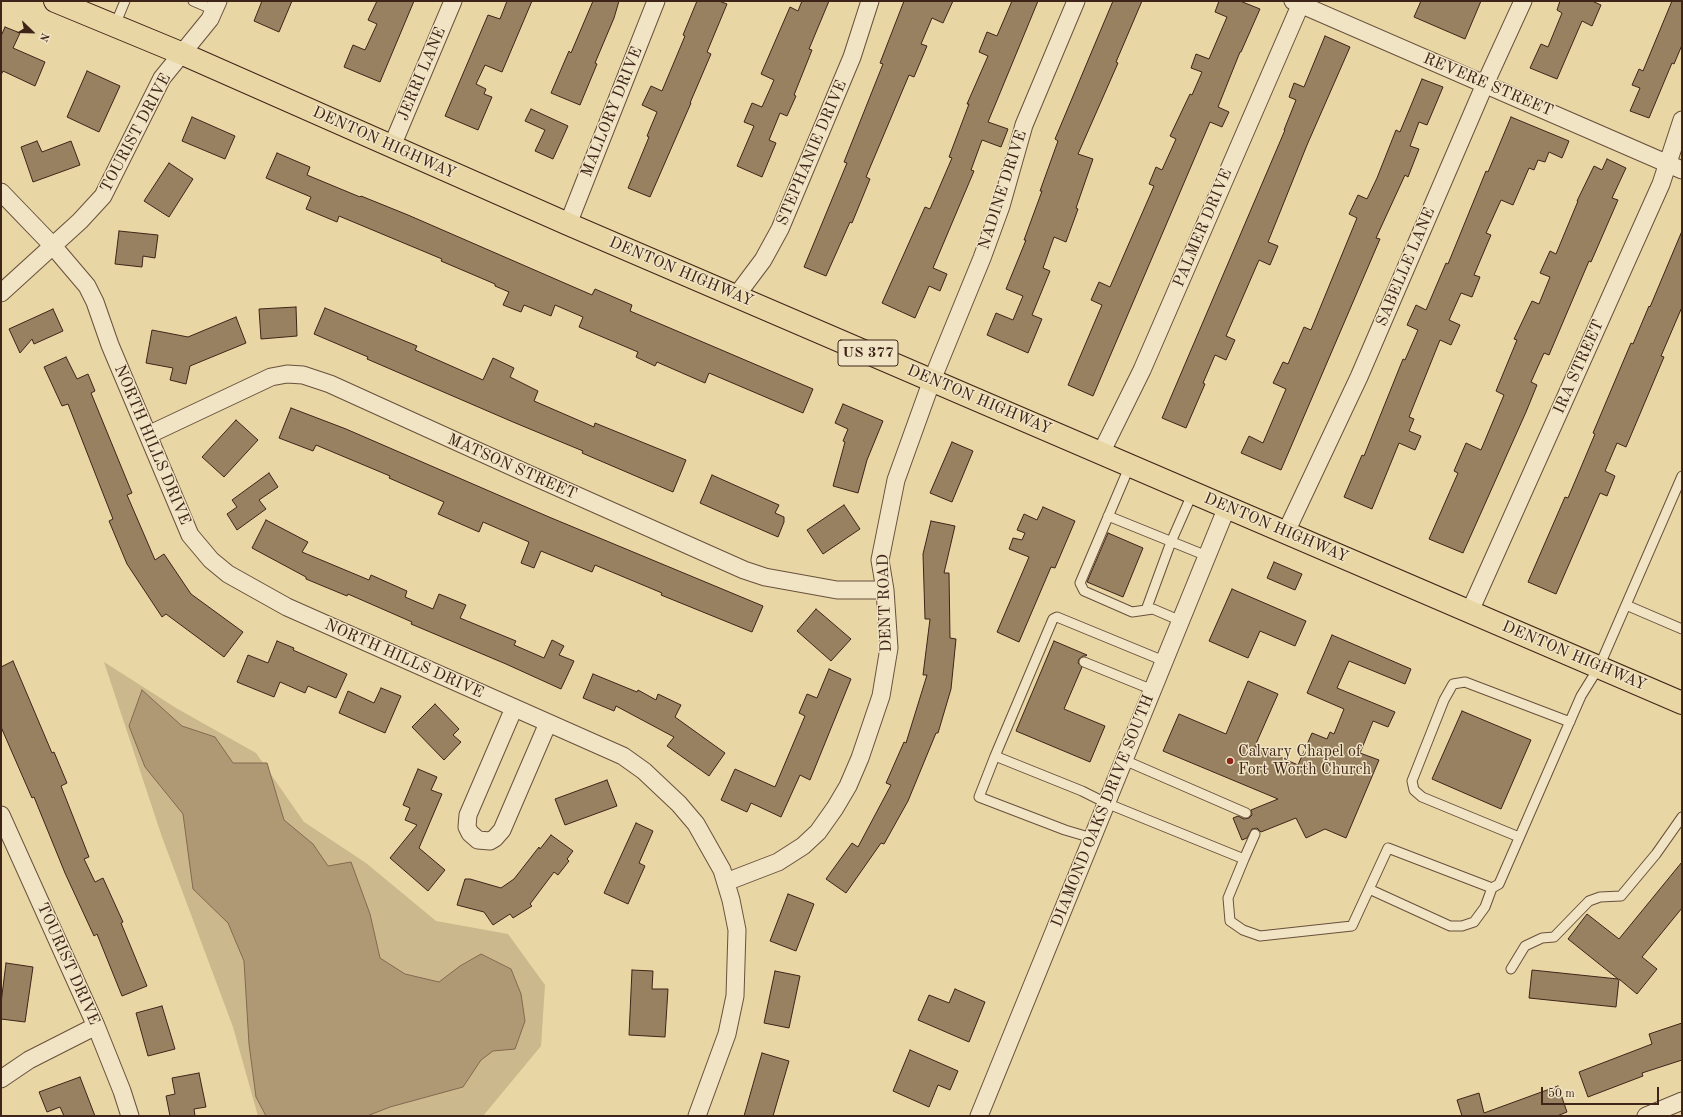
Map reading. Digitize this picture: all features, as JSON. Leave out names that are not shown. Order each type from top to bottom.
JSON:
[{"type":"main road","name":"DENTON HIGHWAY","points":[[55,1],[183,54],[568,224],[1682,703]]},
{"type":"street","name":"JERRI LANE","points":[[392,146],[453,1]]},
{"type":"street","name":"MALLORY DRIVE","points":[[568,224],[656,1]]},
{"type":"street","name":"STEPHANIE DRIVE","points":[[736,296],[763,260],[780,229],[852,57],[870,1]]},
{"type":"street","name":"NADINE DRIVE","points":[[932,380],[982,258],[1001,206],[1024,125],[1076,1]]},
{"type":"street","name":"SABELLE LANE","points":[[1286,532],[1359,377],[1485,84],[1523,1]]},
{"type":"street","name":"REVERE STREET","points":[[1298,2],[1675,167]]},
{"type":"street","name":"PALMER DRIVE","points":[[1101,453],[1142,370],[1298,2]]},
{"type":"street","name":"TOURIST DRIVE","points":[[1,293],[80,221],[104,196],[162,78],[210,19],[216,5]]},
{"type":"street","name":"IRA STREET","points":[[1470,611],[1661,184],[1675,167],[1682,120]]},
{"type":"street","name":"NORTH HILLS DRIVE","points":[[1,192],[53,246],[87,286],[95,302],[110,345],[190,535],[211,560],[228,574],[287,607],[623,756],[644,771],[679,804],[696,824],[722,870],[731,900],[736,930],[736,996],[728,1034],[697,1116]]},
{"type":"street","name":"MATSON STREET","points":[[148,435],[271,377],[287,374],[304,375],[330,384],[533,477],[744,570],[765,577],[837,590],[885,590]]},
{"type":"street","name":"DENT ROAD","points":[[726,882],[778,862],[803,846],[818,832],[835,808],[848,786],[860,758],[881,696],[889,648],[885,590],[880,560],[896,480],[932,380]]},
{"type":"street","name":"DIAMOND OAKS DRIVE SOUTH","points":[[978,1116],[1227,507]]},
{"type":"street","points":[[514,708],[468,815],[467,827],[470,833],[478,840],[490,841],[502,830],[548,723]]},
{"type":"street","name":"TOURIST DRIVE","points":[[1,815],[7,844],[96,1026],[122,1091],[130,1116]]},
{"type":"street","points":[[1,1079],[29,1060],[96,1026]]},
{"type":"street","points":[[1646,1116],[1682,1101]]},
{"type":"lane","points":[[115,25],[125,1]]},
{"type":"lane","points":[[193,1],[216,5]]},
{"type":"lane","points":[[1130,465],[1080,583],[1084,591],[1132,612],[1153,609],[1181,620]]},
{"type":"lane","points":[[1369,889],[1450,926],[1462,926],[1474,922],[1485,907],[1492,888],[1499,884],[1581,696],[1599,667],[1682,476]]},
{"type":"lane","points":[[1146,610],[1171,542],[1193,492]]},
{"type":"lane","points":[[1108,516],[1207,556]]},
{"type":"lane","points":[[1626,605],[1682,629]]},
{"type":"lane","points":[[1092,838],[1065,830],[979,797],[995,756],[1046,647],[1053,618],[1057,617],[1164,661]]},
{"type":"lane","points":[[1084,662],[1153,690]]},
{"type":"lane","points":[[1519,837],[1422,797],[1414,790],[1412,781],[1444,700],[1453,684],[1465,682],[1570,722]]},
{"type":"lane","points":[[995,756],[1244,859]]},
{"type":"lane","points":[[1124,760],[1246,813]]},
{"type":"lane","points":[[1512,968],[1526,946],[1542,938],[1554,937],[1589,901],[1600,897],[1621,896],[1656,854],[1682,817]]},
{"type":"lane","points":[[1255,834],[1228,898],[1230,921],[1243,930],[1260,936],[1352,926],[1388,848],[1492,888]]},
{"type":"shaded area","points":[[104,662],[176,708],[256,753],[304,822],[366,863],[436,921],[508,934],[545,985],[541,1046],[483,1116],[258,1116],[233,1027],[162,837]]},
{"type":"shaded area","points":[[142,690],[182,726],[215,737],[233,763],[267,763],[284,820],[313,844],[328,866],[351,862],[370,914],[380,958],[405,974],[439,982],[460,966],[481,954],[511,969],[521,994],[525,1021],[515,1049],[493,1051],[481,1060],[463,1087],[390,1107],[367,1116],[266,1116],[256,1097],[249,1044],[244,961],[228,923],[193,889],[183,814],[145,767],[129,726]]},
{"type":"building","points":[[262,1],[292,1],[279,32],[254,21]]},
{"type":"building","points":[[377,1],[414,1],[380,82],[344,67],[353,45],[365,50],[377,24],[368,20]]},
{"type":"building","points":[[507,1],[532,1],[502,72],[485,65],[476,84],[486,89],[484,94],[492,97],[478,130],[445,116],[488,15],[500,19]]},
{"type":"building","points":[[593,1],[619,1],[614,18],[595,63],[597,64],[580,105],[551,93],[569,51],[571,53]]},
{"type":"building","points":[[697,1],[719,1],[727,4],[707,52],[711,54],[650,197],[628,188],[649,137],[647,136],[657,112],[642,105],[651,86],[662,91],[685,36],[683,35]]},
{"type":"building","points":[[802,1],[829,1],[809,49],[812,50],[794,95],[796,96],[787,116],[780,113],[769,140],[776,143],[762,177],[737,166],[754,126],[744,122],[752,103],[762,107],[774,80],[761,74],[790,7],[798,11]]},
{"type":"building","points":[[904,1],[953,1],[943,23],[932,18],[921,44],[927,46],[914,77],[909,75],[866,177],[870,179],[852,223],[850,222],[826,276],[804,267],[847,163],[844,162],[883,64],[880,63]]},
{"type":"building","points":[[1012,1],[1038,1],[988,122],[1008,129],[1001,147],[982,140],[971,170],[974,171],[933,268],[947,274],[940,291],[929,286],[915,318],[882,303],[925,207],[930,209],[952,158],[949,157],[969,104],[967,104],[988,56],[979,52],[987,32],[997,36]]},
{"type":"building","points":[[1113,1],[1142,1],[1116,62],[1118,63],[1078,154],[1093,159],[1076,208],[1078,209],[1066,242],[1054,237],[1043,268],[1050,271],[1032,315],[1042,319],[1028,353],[987,335],[996,313],[1013,320],[1023,296],[1006,289],[1026,240],[1024,240],[1058,141],[1055,139]]},
{"type":"building","points":[[1219,1],[1240,1],[1260,9],[1240,52],[1218,107],[1229,112],[1222,127],[1210,122],[1093,396],[1068,385],[1102,305],[1091,300],[1099,282],[1110,287],[1154,186],[1149,184],[1156,167],[1162,170],[1176,139],[1170,136],[1190,94],[1192,95],[1202,72],[1191,68],[1196,54],[1209,59],[1227,17],[1215,12]]},
{"type":"building","points":[[1421,1],[1481,1],[1465,39],[1414,17]]},
{"type":"building","points":[[1560,1],[1592,1],[1601,5],[1592,26],[1582,21],[1557,79],[1530,68],[1541,44],[1548,47],[1562,13],[1557,10]]},
{"type":"building","points":[[1672,1],[1682,1],[1682,45],[1674,64],[1672,63],[1649,118],[1630,111],[1640,88],[1632,85],[1639,69],[1643,71]]},
{"type":"building","points":[[5,27],[20,33],[13,48],[45,62],[35,86],[3,71],[1,75],[1,36]]},
{"type":"building","points":[[1325,36],[1350,47],[1307,145],[1268,242],[1278,246],[1270,265],[1259,260],[1226,336],[1235,340],[1226,360],[1215,355],[1203,383],[1205,384],[1186,428],[1162,418],[1285,130],[1296,100],[1289,97],[1294,83],[1304,87]]},
{"type":"building","points":[[87,71],[120,86],[99,132],[67,117]]},
{"type":"building","points":[[1422,79],[1443,87],[1427,125],[1419,122],[1410,146],[1419,149],[1408,177],[1405,175],[1376,238],[1380,239],[1281,470],[1241,453],[1249,436],[1263,443],[1286,389],[1273,383],[1283,362],[1288,364],[1304,327],[1311,330],[1357,218],[1349,214],[1358,195],[1367,199],[1396,130],[1400,132]]},
{"type":"building","points":[[531,109],[568,126],[553,159],[535,151],[545,130],[525,121]]},
{"type":"building","points":[[192,117],[235,136],[225,159],[182,141]]},
{"type":"building","points":[[1511,117],[1569,141],[1562,158],[1549,152],[1545,162],[1538,160],[1534,170],[1529,168],[1513,205],[1501,200],[1486,233],[1491,235],[1474,275],[1480,277],[1472,297],[1461,293],[1449,320],[1460,325],[1451,345],[1440,340],[1409,417],[1414,419],[1409,431],[1421,436],[1415,450],[1399,443],[1372,509],[1344,497],[1362,455],[1364,456],[1403,359],[1405,360],[1418,330],[1407,325],[1416,305],[1426,310],[1446,263],[1448,264],[1486,171],[1488,172]]},
{"type":"building","points":[[37,141],[42,152],[71,141],[80,165],[33,182],[21,147]]},
{"type":"building","points":[[277,153],[310,167],[307,175],[408,215],[592,295],[595,289],[632,305],[630,311],[813,389],[803,413],[709,373],[705,383],[657,362],[655,366],[636,357],[638,352],[579,327],[583,317],[555,305],[551,316],[524,305],[521,312],[503,305],[509,292],[495,286],[495,284],[441,261],[442,259],[339,216],[337,222],[306,209],[311,197],[266,178]]},
{"type":"building","points":[[1607,159],[1626,168],[1612,198],[1618,200],[1591,262],[1589,261],[1549,355],[1544,353],[1531,382],[1537,385],[1463,553],[1429,539],[1458,473],[1454,471],[1466,443],[1481,450],[1504,395],[1496,391],[1517,340],[1514,339],[1532,301],[1539,304],[1550,277],[1540,273],[1550,251],[1556,254],[1577,201],[1594,166],[1602,170]]},
{"type":"building","points":[[169,163],[193,179],[169,217],[144,201]]},
{"type":"building","points":[[119,231],[158,235],[155,258],[143,256],[142,267],[115,264]]},
{"type":"building","points":[[1682,231],[1682,307],[1661,356],[1664,357],[1626,447],[1617,443],[1605,471],[1615,476],[1607,496],[1600,493],[1556,594],[1528,582],[1565,497],[1568,498],[1595,434],[1593,433],[1631,343],[1633,344],[1649,306],[1650,307]]},
{"type":"building","points":[[296,307],[297,336],[261,339],[259,309]]},
{"type":"building","points":[[325,308],[417,346],[415,350],[483,380],[493,358],[514,368],[510,377],[538,391],[534,401],[594,427],[595,423],[686,460],[673,492],[582,453],[583,451],[367,359],[368,357],[314,334]]},
{"type":"building","points":[[53,309],[63,331],[34,344],[32,339],[20,353],[9,329]]},
{"type":"building","points":[[236,317],[246,343],[190,366],[186,384],[170,380],[173,368],[146,363],[152,330],[188,337]]},
{"type":"building","points":[[66,357],[77,379],[88,374],[95,391],[91,393],[132,493],[127,495],[155,560],[164,554],[191,594],[243,632],[224,657],[166,614],[162,617],[127,564],[109,521],[113,519],[68,404],[62,406],[44,367]]},
{"type":"building","points":[[843,404],[883,421],[867,460],[858,493],[833,486],[845,442],[843,441],[848,429],[835,423]]},
{"type":"building","points":[[291,408],[346,429],[549,517],[763,606],[752,632],[661,595],[662,593],[595,565],[592,572],[541,551],[534,568],[521,563],[529,542],[483,522],[479,532],[438,514],[444,502],[389,478],[390,476],[316,445],[313,451],[279,438]]},
{"type":"building","points":[[236,420],[258,440],[224,477],[202,457]]},
{"type":"building","points":[[952,442],[973,451],[952,502],[930,493]]},
{"type":"building","points":[[269,473],[278,487],[259,500],[266,509],[237,530],[227,514],[237,507],[232,500]]},
{"type":"building","points":[[712,475],[779,505],[775,513],[784,517],[784,522],[778,537],[700,503]]},
{"type":"building","points":[[844,505],[860,529],[823,554],[807,530]]},
{"type":"building","points":[[1043,507],[1075,521],[1055,568],[1051,567],[1019,642],[997,632],[1029,557],[1009,549],[1013,538],[1022,540],[1025,533],[1017,530],[1024,514],[1037,520]]},
{"type":"building","points":[[266,520],[308,542],[302,552],[369,580],[371,575],[407,591],[405,597],[433,609],[439,594],[466,605],[460,618],[516,641],[514,645],[544,658],[552,640],[564,646],[559,655],[574,661],[561,689],[411,624],[412,622],[348,594],[347,596],[306,579],[306,577],[252,548]]},
{"type":"building","points":[[931,521],[955,526],[944,573],[949,573],[950,638],[956,639],[951,689],[938,733],[936,733],[908,801],[884,844],[881,843],[846,893],[826,879],[852,843],[858,847],[891,785],[886,783],[904,742],[906,743],[927,675],[923,675],[930,619],[925,619],[923,554]]},
{"type":"building","points":[[1108,533],[1143,548],[1123,597],[1087,582]]},
{"type":"building","points":[[1274,562],[1302,574],[1295,590],[1267,578]]},
{"type":"building","points":[[1232,589],[1306,621],[1295,646],[1260,631],[1248,658],[1209,641]]},
{"type":"building","points":[[816,609],[851,639],[831,661],[797,631]]},
{"type":"building","points":[[1332,635],[1411,669],[1405,684],[1349,661],[1337,688],[1395,712],[1388,727],[1373,721],[1360,753],[1379,760],[1346,838],[1325,829],[1306,838],[1296,818],[1261,832],[1257,828],[1252,829],[1247,838],[1242,840],[1233,818],[1238,816],[1244,819],[1249,818],[1252,815],[1251,810],[1278,799],[1163,751],[1179,714],[1226,734],[1248,681],[1278,694],[1255,746],[1298,765],[1312,733],[1327,739],[1330,732],[1334,734],[1344,709],[1307,693]]},
{"type":"building","points":[[277,641],[294,648],[293,650],[347,674],[336,698],[308,686],[305,693],[280,682],[274,697],[237,682],[248,655],[268,663]]},
{"type":"building","points":[[1054,641],[1087,655],[1079,659],[1078,663],[1082,667],[1064,709],[1105,726],[1090,762],[1016,731]]},
{"type":"building","points":[[13,661],[52,753],[54,752],[67,783],[61,786],[89,857],[84,859],[95,882],[103,878],[123,922],[121,923],[147,986],[122,996],[97,934],[94,936],[65,873],[34,797],[32,798],[1,727],[1,667]]},
{"type":"building","points":[[829,669],[851,679],[810,780],[800,775],[781,817],[751,803],[747,812],[721,800],[735,769],[775,787],[805,716],[799,713],[807,694],[817,698]]},
{"type":"building","points":[[593,674],[637,692],[638,690],[656,700],[658,694],[681,705],[675,717],[725,753],[709,776],[667,746],[674,737],[616,706],[614,711],[583,698]]},
{"type":"building","points":[[381,688],[401,696],[385,733],[339,713],[348,691],[374,703]]},
{"type":"building","points":[[435,704],[459,729],[453,735],[461,742],[444,760],[412,727]]},
{"type":"building","points":[[1462,711],[1531,740],[1501,809],[1432,779]]},
{"type":"building","points":[[418,769],[437,777],[431,790],[442,794],[419,848],[445,870],[428,891],[390,858],[417,825],[405,820],[410,808],[403,805]]},
{"type":"building","points":[[607,780],[617,806],[565,825],[555,799]]},
{"type":"building","points":[[636,823],[653,831],[639,863],[645,866],[628,904],[604,893]]},
{"type":"building","points":[[551,835],[573,851],[567,859],[569,861],[558,875],[554,872],[530,904],[532,906],[513,918],[510,914],[493,925],[484,912],[457,905],[465,879],[470,879],[501,888],[514,879],[539,847],[540,849]]},
{"type":"building","points":[[1682,862],[1682,908],[1642,957],[1657,969],[1637,994],[1619,979],[1616,1007],[1529,998],[1532,970],[1618,979],[1568,939],[1587,914],[1619,939]]},
{"type":"building","points":[[788,894],[814,904],[796,951],[770,941]]},
{"type":"building","points":[[6,963],[33,967],[25,1022],[1,1019],[1,1003]]},
{"type":"building","points":[[632,970],[653,971],[652,989],[668,989],[665,1037],[629,1035]]},
{"type":"building","points":[[775,971],[800,976],[789,1028],[764,1023]]},
{"type":"building","points":[[955,989],[985,1002],[969,1042],[918,1020],[929,995],[949,1003]]},
{"type":"building","points":[[162,1006],[175,1049],[148,1056],[136,1013]]},
{"type":"building","points":[[1682,1023],[1682,1060],[1642,1073],[1643,1076],[1588,1097],[1579,1072],[1652,1044],[1649,1034]]},
{"type":"building","points":[[910,1050],[958,1071],[950,1090],[938,1085],[929,1107],[893,1091]]},
{"type":"building","points":[[762,1053],[789,1061],[773,1116],[744,1116]]},
{"type":"building","points":[[199,1073],[206,1107],[194,1109],[195,1116],[170,1116],[166,1096],[175,1094],[172,1078]]},
{"type":"building","points":[[80,1077],[95,1116],[64,1116],[60,1107],[47,1112],[39,1092]]},
{"type":"building","points":[[1558,1086],[1567,1112],[1557,1116],[1462,1116],[1457,1100],[1479,1093],[1484,1113]]},
{"type":"place","name":"Calvary Chapel of Fort Worth Church","points":[[1230,761]]}]
